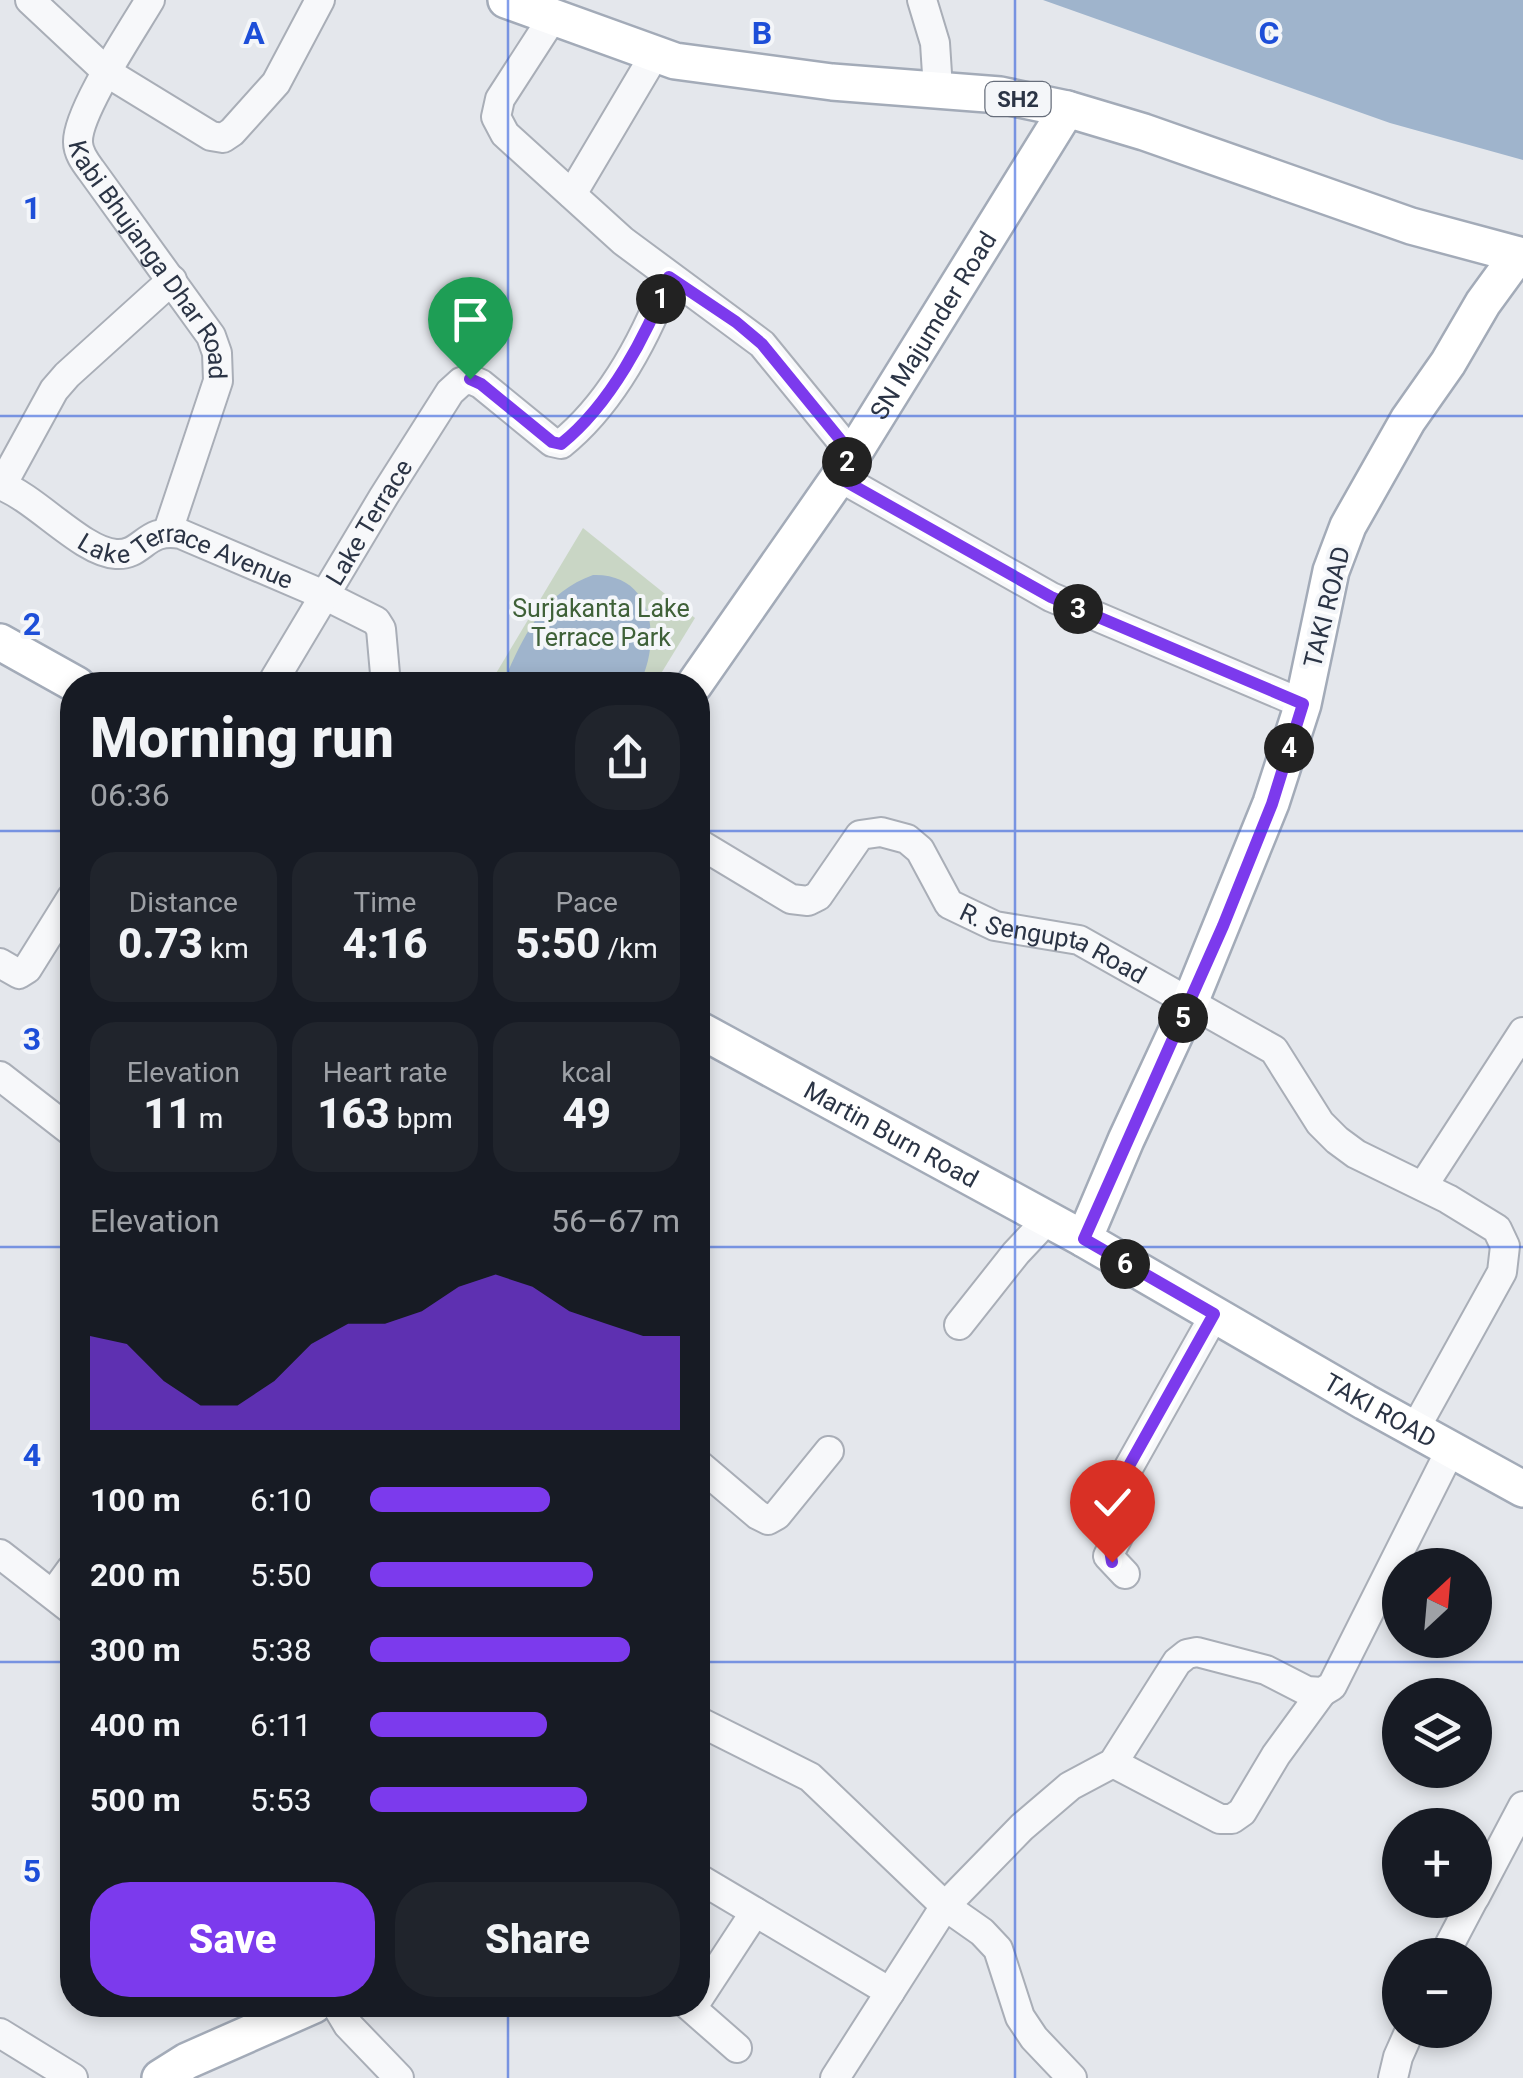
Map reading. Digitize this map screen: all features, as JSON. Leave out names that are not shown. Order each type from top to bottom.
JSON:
[{"type":"main road","name":"SH2","points":[[506,0],[655,54],[717,68],[832,82],[1000,95],[1067,109],[1144,132],[1411,226],[1521,256]]},
{"type":"main road","name":"SN Majumder Road","points":[[703,672],[845,465],[1067,109]]},
{"type":"main road","name":"TAKI ROAD","points":[[1521,256],[1408,420],[1348,526],[1331,572],[1303,704],[1272,804],[1191,1000],[1084,1239],[1523,1489]]},
{"type":"main road","points":[[0,642],[60,676]]},
{"type":"main road","name":"Martin Burn Road","points":[[710,1036],[1084,1239]]},
{"type":"main road","points":[[160,2078],[187,2061],[287,2017]]},
{"type":"street","points":[[30,0],[108,73],[211,136],[223,138],[276,83],[320,0]]},
{"type":"street","name":"Kabi Bhujanga Dhar Road","points":[[150,0],[84,117],[78,140],[81,155],[210,336],[220,369],[168,532]]},
{"type":"street","points":[[922,0],[936,43],[938,90]]},
{"type":"street","points":[[553,17],[500,99],[496,116],[505,134],[669,277],[762,344],[845,465],[1051,597],[1303,704]]},
{"type":"street","points":[[572,194],[655,54]]},
{"type":"street","name":"Lake Terrace","points":[[280,672],[443,402],[461,382],[470,379],[481,384],[552,442],[561,444],[578,431],[626,366],[654,316],[669,277]]},
{"type":"street","points":[[1,485],[67,374],[172,280]]},
{"type":"street","name":"Lake Terrace Avenue","points":[[1,485],[21,494],[92,545],[114,554],[132,552],[151,536],[181,534],[324,595],[376,621],[381,629],[385,672]]},
{"type":"street","name":"R. Sengupta Road","points":[[710,849],[791,898],[808,901],[818,896],[860,834],[881,832],[907,839],[920,850],[948,904],[996,926],[1079,940],[1191,1000]]},
{"type":"street","points":[[0,964],[19,974],[26,969],[60,916]]},
{"type":"street","points":[[1191,1000],[1274,1050],[1320,1123],[1337,1140],[1497,1229],[1506,1257],[1502,1272],[1415,1429]]},
{"type":"street","points":[[1422,1186],[1523,1032]]},
{"type":"street","points":[[0,1076],[60,1123]]},
{"type":"street","points":[[959,1324],[1048,1219]]},
{"type":"street","points":[[1125,1574],[1108,1556],[1136,1504],[1136,1496],[1122,1487],[1121,1480],[1214,1314]]},
{"type":"street","points":[[1113,1763],[1220,1819],[1232,1819],[1242,1812],[1276,1755],[1322,1692],[1332,1686],[1451,1449]]},
{"type":"street","points":[[710,1474],[768,1520],[829,1451]]},
{"type":"street","points":[[2,1560],[60,1600]]},
{"type":"street","points":[[834,2078],[945,1906],[1070,1786],[1113,1763],[1177,1662],[1186,1654],[1197,1652],[1266,1670],[1307,1691],[1322,1692]]},
{"type":"street","points":[[710,1727],[810,1777],[945,1906],[982,1932],[998,1949],[1020,2017],[1072,2078]]},
{"type":"street","points":[[1492,1864],[1523,1806]]},
{"type":"street","points":[[710,1885],[890,1992]]},
{"type":"street","points":[[710,1979],[755,1912]]},
{"type":"street","points":[[343,2017],[399,2078]]},
{"type":"street","points":[[706,2017],[737,2048]]},
{"type":"street","points":[[0,2033],[73,2078]]},
{"type":"street","points":[[1393,2078],[1402,2048]]},
{"type":"green space","name":"Surjakanta Lake Terrace Park","points":[[583,528],[695,618],[662,672],[497,672]]},
{"type":"water","points":[[1043,0],[1523,0],[1523,160],[1390,123]]},
{"type":"water","points":[[593,575],[613,577],[629,585],[640,597],[651,630],[644,672],[508,672],[536,620],[575,583]]},
{"type":"route","points":[[470,379],[552,442],[561,444],[578,431],[626,366],[654,316],[669,277],[762,344],[852,454],[838,477],[1051,597],[1303,704],[1272,804],[1223,926],[1084,1239],[1214,1314],[1121,1480],[1122,1487],[1136,1496],[1136,1504],[1110,1550],[1112,1562]]}]
